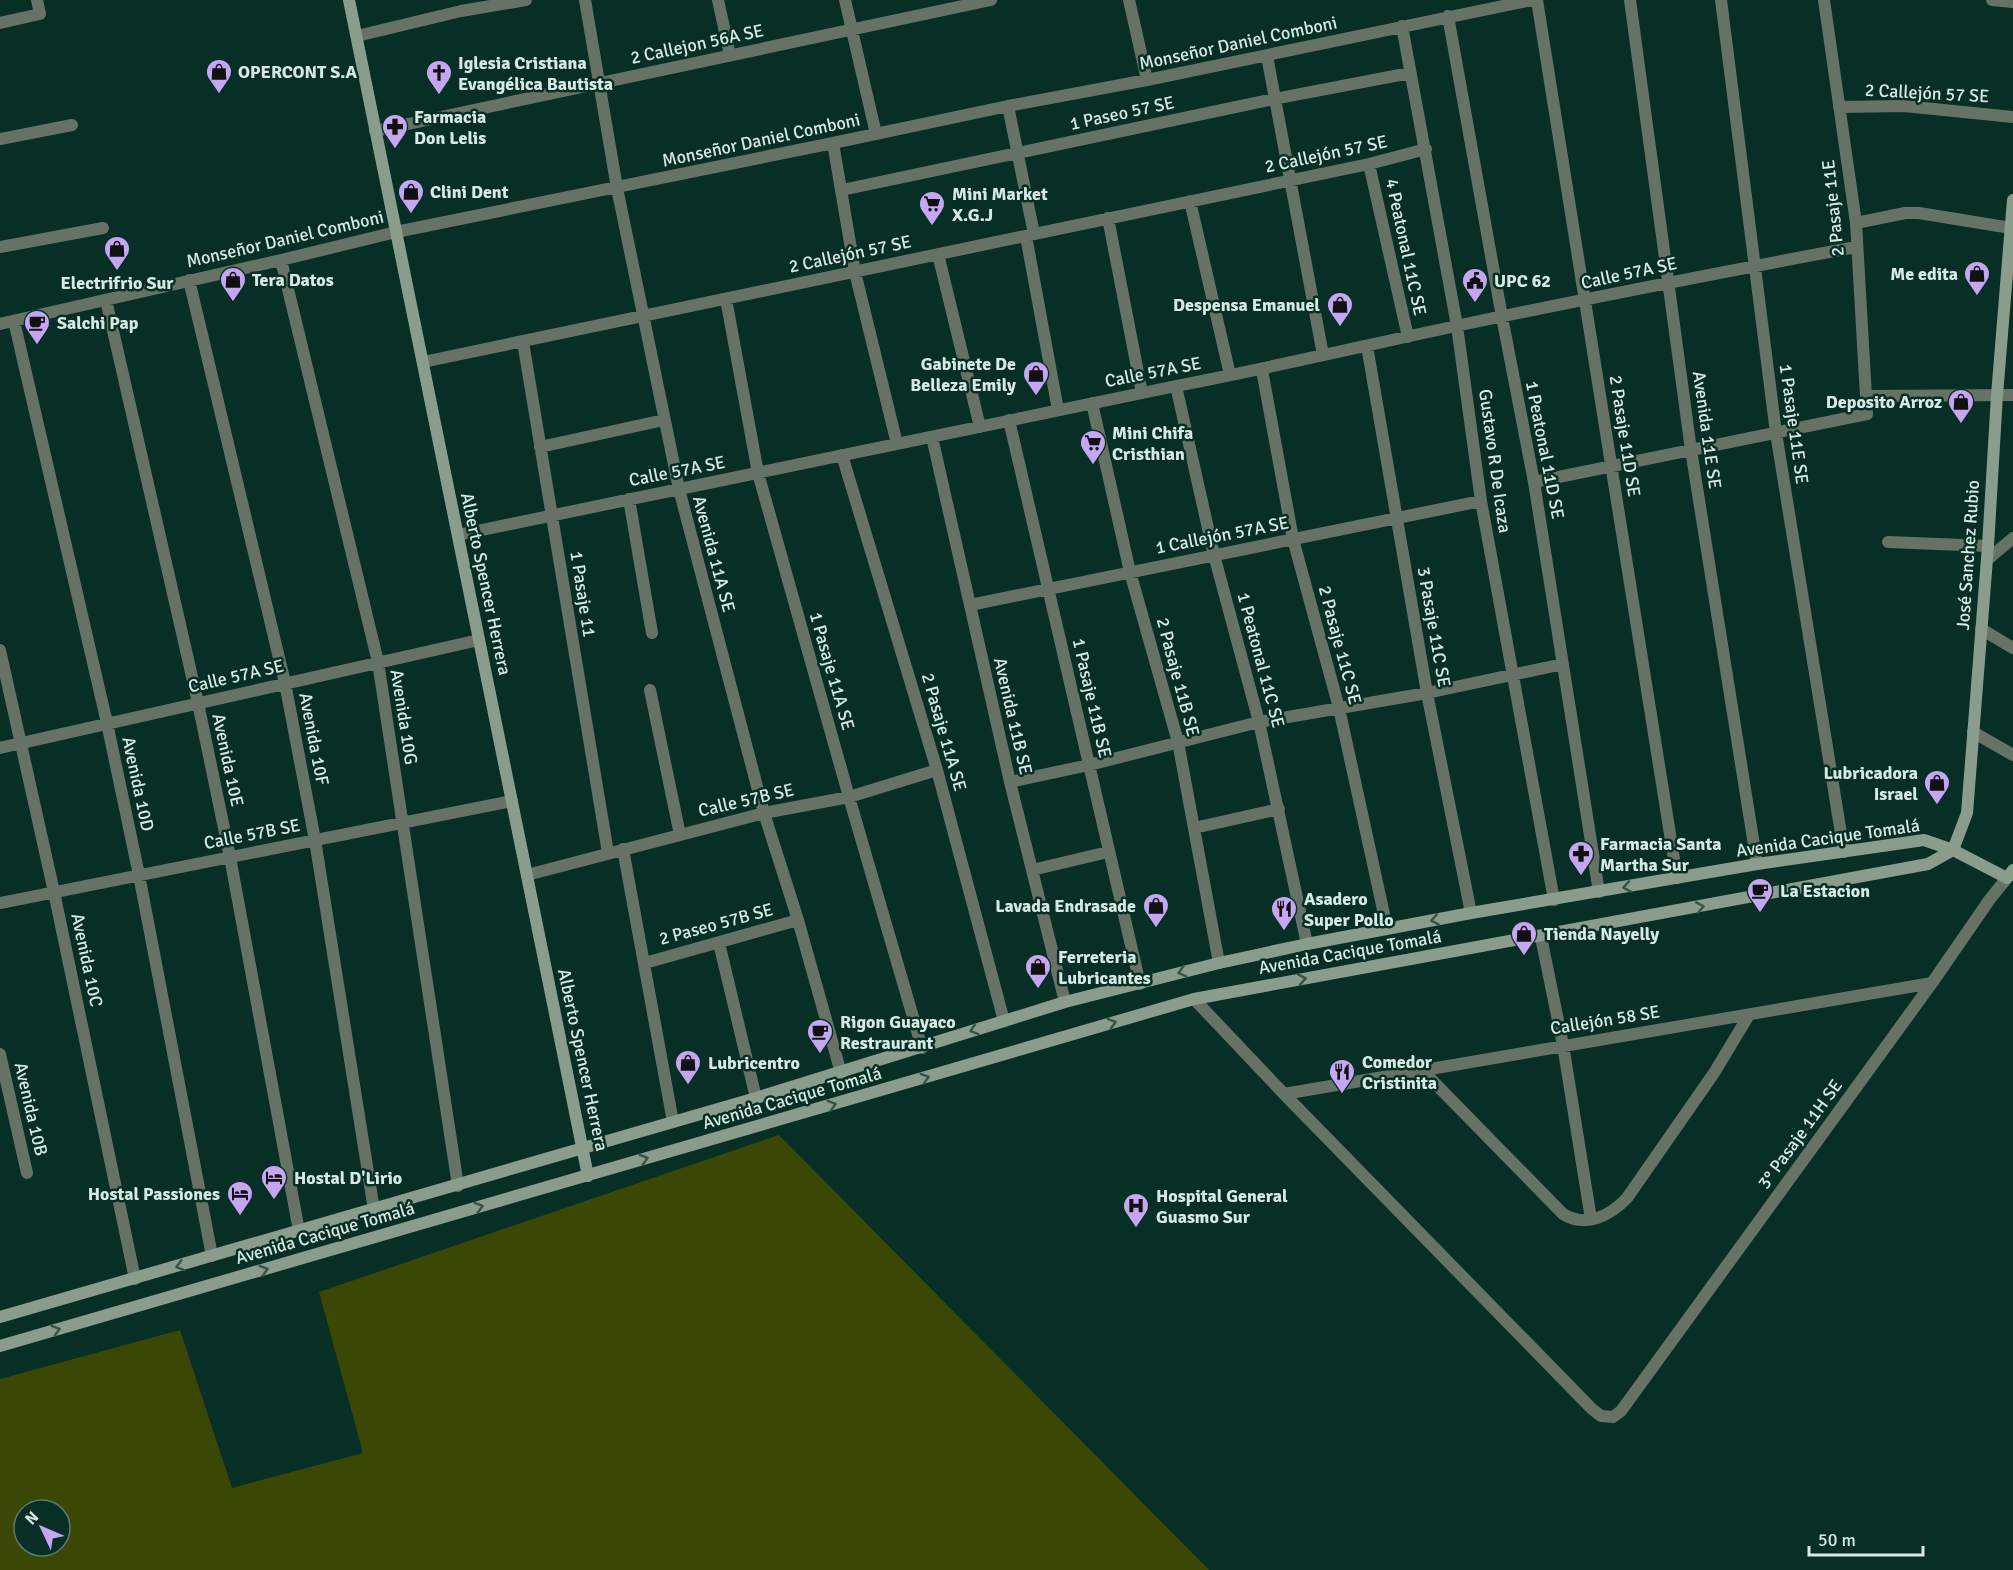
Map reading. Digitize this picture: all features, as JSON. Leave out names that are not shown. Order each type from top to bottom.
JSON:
[{"type":"main road","name":"Alberto Spencer Herrera","points":[[349,0],[588,1176]]},
{"type":"main road","name":"José Sanchez Rubio","points":[[1953,850],[1967,813],[1987,560],[1997,395],[2011,261],[2013,200]]},
{"type":"main road","name":"Avenida Cacique Tomalá","points":[[0,1317],[458,1186],[841,1073],[1065,1002],[1219,963],[1387,928],[1757,864],[1923,840],[1953,850]]},
{"type":"main road","name":"Avenida Cacique Tomalá","points":[[0,1346],[1194,999],[1928,864],[1953,850]]},
{"type":"main road","points":[[1953,850],[2010,874]]},
{"type":"street","points":[[0,23],[40,14],[37,0]]},
{"type":"street","points":[[357,36],[461,10],[526,0]]},
{"type":"street","name":"Avenida 11A SE","points":[[585,0],[617,188],[679,489],[764,813],[798,920],[841,1073]]},
{"type":"street","points":[[718,0],[730,55]]},
{"type":"street","points":[[845,0],[876,134]]},
{"type":"street","name":"2 Callejon 56A SE","points":[[375,130],[991,0]]},
{"type":"street","points":[[1129,0],[1147,80]]},
{"type":"street","name":"Monseñor Daniel Comboni","points":[[0,324],[396,232],[1008,106],[1267,56],[1532,0]]},
{"type":"street","name":"2 Pasaje 11D SE","points":[[1538,0],[1677,878]]},
{"type":"street","name":"Avenida 11E SE","points":[[1630,0],[1691,450],[1757,864]]},
{"type":"street","name":"1 Pasaje 11E SE","points":[[1721,0],[1776,434],[1844,852]]},
{"type":"street","name":"2 Pasaje 11E","points":[[1776,434],[1867,414],[1856,223],[1824,0]]},
{"type":"street","points":[[1992,0],[2013,2]]},
{"type":"street","name":"1 Peatonal 11D SE","points":[[1448,16],[1534,482],[1599,892]]},
{"type":"street","name":"Gustavo R De Icaza","points":[[1402,26],[1457,326],[1481,501],[1554,900]]},
{"type":"street","points":[[1267,56],[1323,355]]},
{"type":"street","name":"1 Paseo 57 SE","points":[[842,190],[1274,99],[1410,73]]},
{"type":"street","points":[[1008,106],[1018,154],[1058,410]]},
{"type":"street","name":"2 Callejón 57 SE","points":[[1839,107],[1904,106],[2013,117]]},
{"type":"street","points":[[0,140],[72,125]]},
{"type":"street","points":[[833,143],[855,272],[897,444]]},
{"type":"street","name":"2 Callejón 57 SE","points":[[423,362],[1370,164],[1426,149]]},
{"type":"street","name":"4 Peatonal 11C SE","points":[[1370,164],[1408,337]]},
{"type":"street","points":[[1190,201],[1230,375]]},
{"type":"street","points":[[1856,223],[1905,213],[1919,213],[2011,228]]},
{"type":"street","points":[[1108,218],[1142,393]]},
{"type":"street","points":[[0,247],[103,228]]},
{"type":"street","name":"Calle 57A SE","points":[[458,536],[1669,282],[1856,247]]},
{"type":"street","points":[[938,254],[980,427]]},
{"type":"street","name":"Avenida 10G","points":[[281,260],[378,662],[458,1186]]},
{"type":"street","name":"Avenida 10F","points":[[189,280],[285,683],[315,840],[374,1209]]},
{"type":"street","name":"1 Pasaje 11A SE","points":[[726,299],[759,473],[922,1048]]},
{"type":"street","name":"Avenida 10E","points":[[106,300],[198,703],[230,857],[299,1231]]},
{"type":"street","name":"Avenida 10D","points":[[14,321],[107,723],[139,875],[212,1256]]},
{"type":"street","name":"1 Pasaje 11","points":[[523,342],[608,853]]},
{"type":"street","name":"3 Pasaje 11C SE","points":[[1367,346],[1427,693],[1471,913]]},
{"type":"street","name":"2 Pasaje 11C SE","points":[[1262,369],[1293,539],[1339,708],[1387,928]]},
{"type":"street","name":"1 Peatonal 11C SE","points":[[1176,386],[1214,555],[1259,722],[1306,944]]},
{"type":"street","points":[[1867,396],[2013,395]]},
{"type":"street","name":"2 Pasaje 11B SE","points":[[1092,403],[1130,572],[1178,742],[1219,963]]},
{"type":"street","points":[[540,447],[664,420]]},
{"type":"street","name":"1 Pasaje 11B SE","points":[[1009,420],[1140,984]]},
{"type":"street","points":[[1534,482],[1776,434]]},
{"type":"street","name":"Avenida 11B SE","points":[[932,437],[1010,782],[1065,1002]]},
{"type":"street","name":"2 Pasaje 11A SE","points":[[842,455],[937,770],[1004,1021]]},
{"type":"street","points":[[628,499],[652,633]]},
{"type":"street","name":"1 Callejón 57A SE","points":[[970,605],[1481,501]]},
{"type":"street","points":[[1987,560],[2013,538]]},
{"type":"street","points":[[1887,542],[1988,546]]},
{"type":"street","points":[[1981,629],[2013,648]]},
{"type":"street","name":"Calle 57A SE","points":[[0,747],[479,640]]},
{"type":"street","name":"Avenida 10C","points":[[0,650],[22,742],[135,1278]]},
{"type":"street","points":[[1010,782],[1089,765],[1259,722],[1427,693],[1563,664]]},
{"type":"street","points":[[650,690],[680,835]]},
{"type":"street","points":[[1972,732],[2013,755]]},
{"type":"street","name":"Calle 57B SE","points":[[527,874],[764,813],[849,797],[937,770]]},
{"type":"street","name":"Calle 57B SE","points":[[0,903],[512,801]]},
{"type":"street","points":[[1194,828],[1279,809]]},
{"type":"street","points":[[623,849],[673,1122]]},
{"type":"street","points":[[1032,870],[1108,852]]},
{"type":"street","name":"3° Pasaje 11H SE","points":[[1284,1094],[1592,1409],[1601,1416],[1613,1417],[1621,1411],[2010,874]]},
{"type":"street","name":"2 Paseo 57B SE","points":[[645,963],[798,920]]},
{"type":"street","points":[[1541,937],[1563,1045],[1592,1218]]},
{"type":"street","points":[[719,943],[756,1098]]},
{"type":"street","name":"Callejón 58 SE","points":[[1284,1094],[1932,983]]},
{"type":"street","points":[[1194,999],[1284,1094]]},
{"type":"street","points":[[1422,1070],[1563,1214],[1572,1219],[1592,1218],[1610,1214],[1627,1198],[1714,1073],[1749,1015]]},
{"type":"street","name":"Avenida 10B","points":[[0,1054],[27,1173]]},
{"type":"green space","points":[[779,1135],[1209,1570],[0,1570],[0,1379],[180,1330],[232,1488],[363,1453],[319,1292]]},
{"type":"place","name":"OPERCONT S.A","points":[[219,95]]},
{"type":"place","name":"Iglesia Cristiana Evangélica Bautista","points":[[439,96]]},
{"type":"place","name":"Farmacia Don Lelis","points":[[395,150]]},
{"type":"place","name":"Clini Dent","points":[[411,215]]},
{"type":"place","name":"Mini Market X.G.J","points":[[932,227]]},
{"type":"place","name":"Electrifrio Sur","points":[[117,272]]},
{"type":"place","name":"Me edita","points":[[1977,297]]},
{"type":"place","name":"Tera Datos","points":[[233,303]]},
{"type":"place","name":"UPC 62","points":[[1475,304]]},
{"type":"place","name":"Despensa Emanuel","points":[[1340,328]]},
{"type":"place","name":"Salchi Pap","points":[[37,346]]},
{"type":"place","name":"Gabinete De Belleza Emily","points":[[1036,397]]},
{"type":"place","name":"Deposito Arroz","points":[[1961,425]]},
{"type":"place","name":"Mini Chifa Cristhian","points":[[1093,466]]},
{"type":"place","name":"Lubricadora Israel","points":[[1937,806]]},
{"type":"place","name":"Farmacia Santa Martha Sur","points":[[1581,877]]},
{"type":"place","name":"La Estacion","points":[[1760,914]]},
{"type":"place","name":"Lavada Endrasade","points":[[1156,929]]},
{"type":"place","name":"Asadero Super Pollo","points":[[1284,932]]},
{"type":"place","name":"Tienda Nayelly","points":[[1524,957]]},
{"type":"place","name":"Ferreteria Lubricantes","points":[[1038,990]]},
{"type":"place","name":"Rigon Guayaco Restraurant","points":[[820,1055]]},
{"type":"place","name":"Lubricentro","points":[[688,1086]]},
{"type":"place","name":"Comedor Cristinita","points":[[1342,1095]]},
{"type":"place","name":"Hostal D'Lirio","points":[[274,1201]]},
{"type":"place","name":"Hostal Passiones","points":[[240,1217]]},
{"type":"place","name":"Hospital General Guasmo Sur","points":[[1136,1229]]}]
